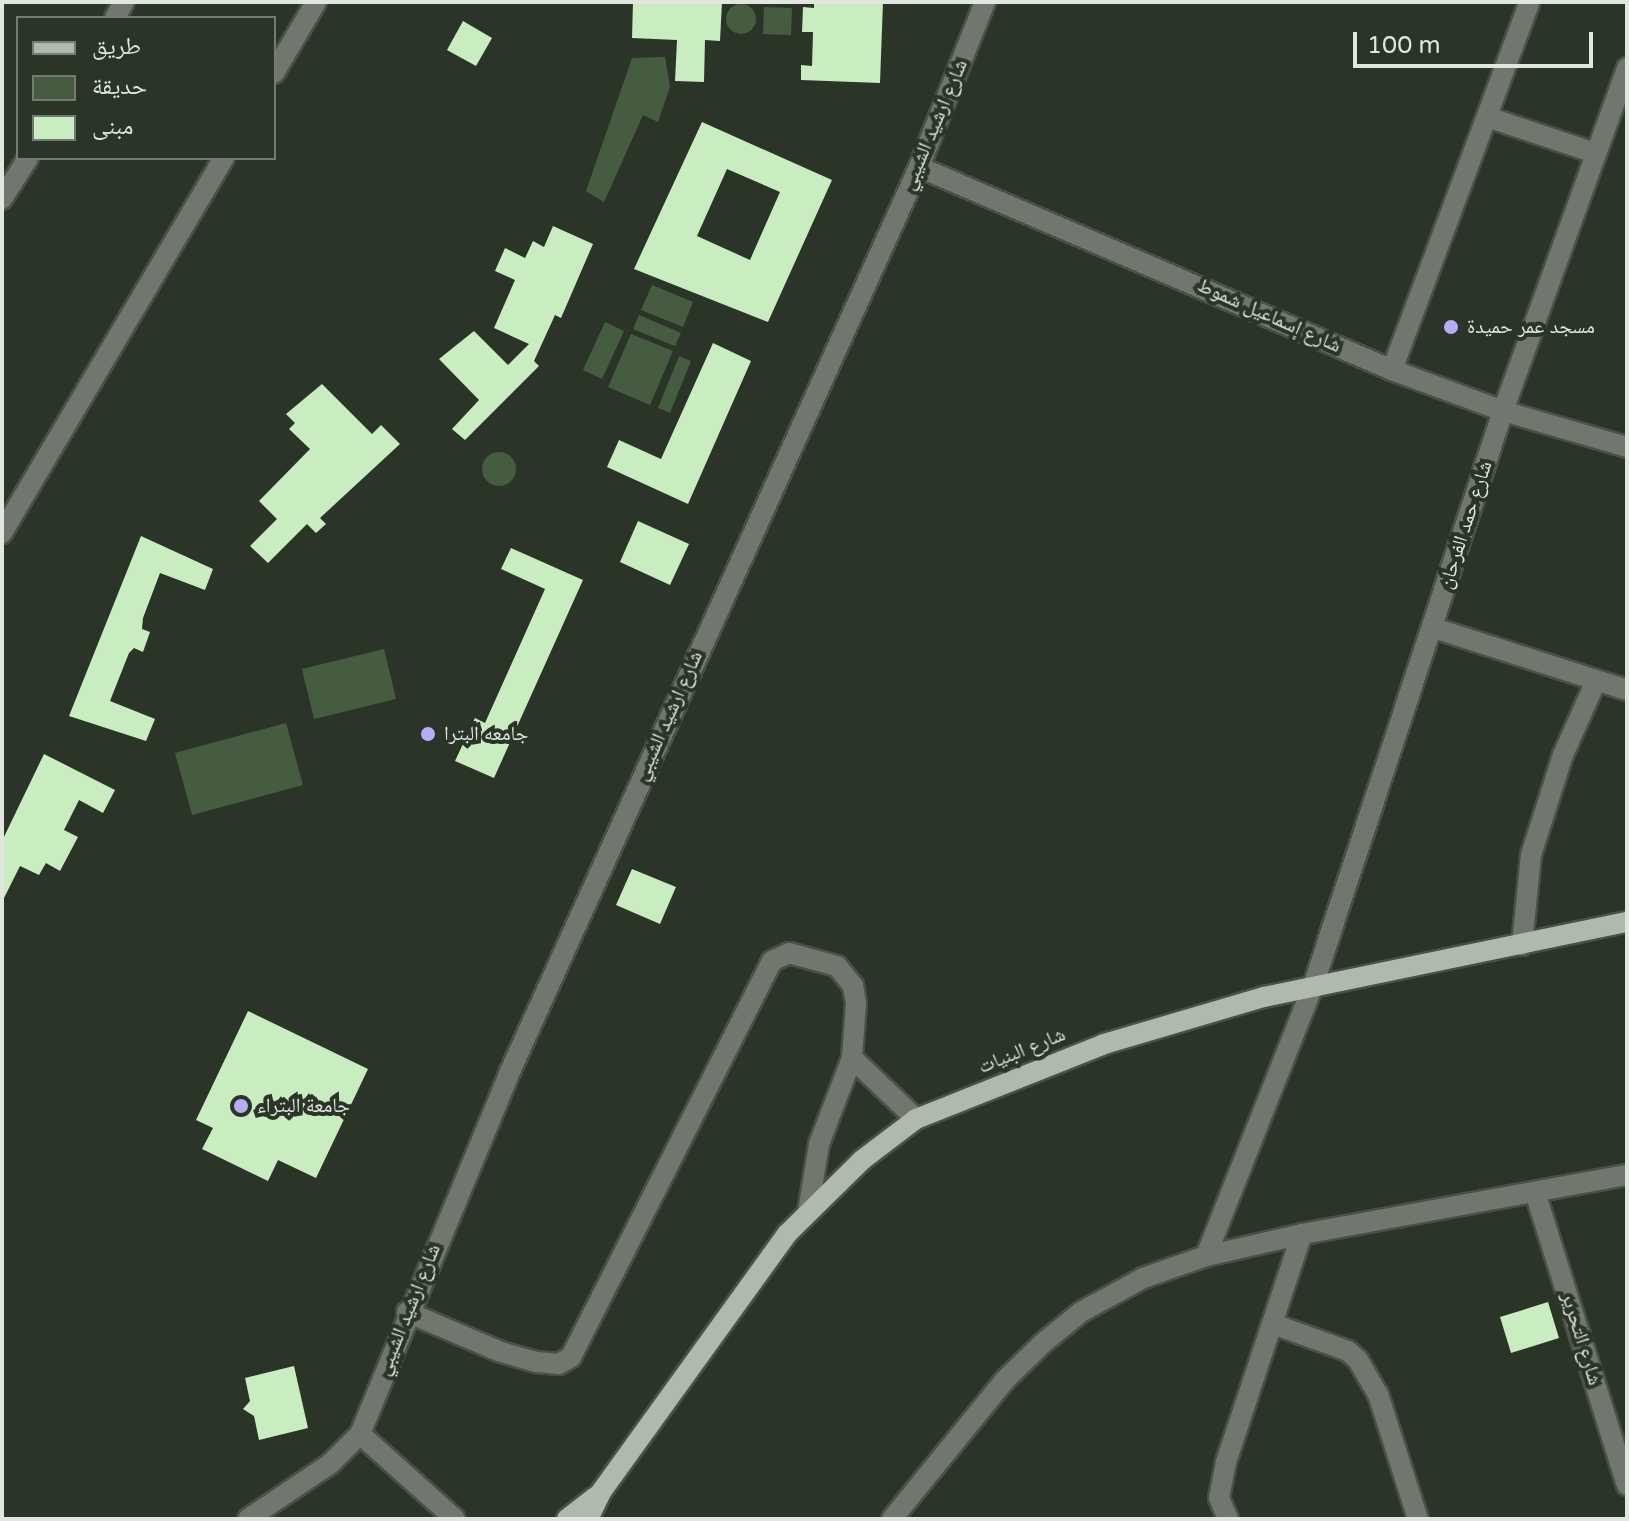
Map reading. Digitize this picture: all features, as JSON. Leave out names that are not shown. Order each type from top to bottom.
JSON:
[{"type":"main road","name":"شارع البنيات","points":[[588,1519],[601,1492],[808,1212],[862,1160],[916,1119],[1104,1044],[1313,986],[1627,922]]},
{"type":"main road","name":"شارع البنيات","points":[[567,1519],[601,1492]]},
{"type":"street","points":[[276,70],[316,2]]},
{"type":"street","name":"شارع ارشيد الشيبي","points":[[360,1434],[407,1312],[736,565],[919,167],[985,2]]},
{"type":"street","points":[[1392,370],[1529,4]]},
{"type":"street","name":"شارع حمد الفرحان","points":[[1206,1256],[1313,986],[1434,628],[1503,411],[1627,68]]},
{"type":"street","points":[[1487,117],[1595,153]]},
{"type":"street","points":[[2,199],[27,160]]},
{"type":"street","points":[[2,533],[223,160]]},
{"type":"street","name":"شارع إسماعيل شموط","points":[[919,167],[1392,370],[1503,411],[1627,447]]},
{"type":"street","points":[[1434,628],[1627,690]]},
{"type":"street","points":[[1522,945],[1531,855],[1563,755],[1596,681]]},
{"type":"street","points":[[407,1312],[525,1359],[559,1364],[571,1357],[752,999],[779,955],[802,953],[844,972],[856,1003],[852,1058],[819,1144],[808,1212]]},
{"type":"street","points":[[852,1058],[916,1119]]},
{"type":"street","points":[[892,1519],[1004,1381],[1043,1343],[1081,1312],[1143,1278],[1206,1256],[1302,1234],[1627,1175]]},
{"type":"street","name":"شارع التحرير","points":[[1535,1192],[1627,1485]]},
{"type":"street","points":[[1228,1519],[1219,1498],[1221,1482],[1302,1234]]},
{"type":"street","points":[[1273,1324],[1348,1351],[1358,1360],[1393,1434],[1418,1519]]},
{"type":"street","points":[[248,1519],[330,1464],[360,1434],[455,1519]]},
{"type":"green space","points":[[741,4],[752,8],[756,19],[752,30],[741,34],[730,30],[726,19],[730,8]]},
{"type":"green space","points":[[764,7],[792,8],[791,35],[763,34]]},
{"type":"green space","points":[[665,57],[670,87],[658,122],[643,115],[604,202],[586,191],[632,58]]},
{"type":"green space","points":[[652,285],[693,302],[683,327],[641,310]]},
{"type":"green space","points":[[639,315],[681,333],[675,346],[633,329]]},
{"type":"green space","points":[[605,322],[624,331],[602,379],[583,370]]},
{"type":"green space","points":[[631,334],[673,351],[650,405],[608,387]]},
{"type":"green space","points":[[679,356],[691,361],[670,413],[658,408]]},
{"type":"green space","points":[[499,452],[511,457],[516,469],[511,481],[499,486],[487,481],[482,469],[487,457]]},
{"type":"green space","points":[[384,649],[396,699],[314,719],[302,669]]},
{"type":"green space","points":[[286,723],[303,785],[192,815],[175,753]]},
{"type":"building","points":[[633,2],[722,2],[720,41],[705,40],[704,82],[675,81],[677,40],[632,38]]},
{"type":"building","points":[[814,2],[883,2],[880,83],[801,80],[801,65],[812,66],[813,32],[802,32],[803,7],[814,8]]},
{"type":"building","points":[[463,21],[492,38],[476,66],[447,50]]},
{"type":"building","points":[[702,122],[832,180],[768,322],[634,269]],"holes":[[[727,169],[780,192],[750,260],[697,236]]]},
{"type":"building","points":[[553,226],[593,244],[561,318],[555,315],[534,361],[539,366],[465,440],[452,429],[479,400],[439,359],[474,331],[508,365],[529,344],[494,328],[515,280],[495,271],[505,248],[525,258],[533,241],[544,247]]},
{"type":"building","points":[[713,343],[751,361],[688,504],[607,467],[619,440],[661,459]]},
{"type":"building","points":[[322,384],[372,434],[381,425],[400,444],[320,518],[326,524],[316,533],[307,524],[268,563],[250,546],[277,519],[259,501],[310,449],[289,429],[295,423],[286,414]]},
{"type":"building","points":[[638,521],[689,544],[670,585],[620,562]]},
{"type":"building","points":[[141,536],[213,569],[205,590],[160,573],[143,618],[142,629],[150,632],[143,652],[134,648],[129,653],[110,701],[155,719],[146,741],[69,716]]},
{"type":"building","points":[[511,548],[583,580],[494,778],[455,761],[475,718],[485,723],[545,589],[501,569]]},
{"type":"building","points":[[44,754],[115,790],[103,813],[79,800],[64,830],[78,837],[60,871],[46,863],[39,875],[20,866],[2,902],[2,841]]},
{"type":"building","points":[[632,869],[676,887],[660,924],[616,905]]},
{"type":"building","points":[[248,1011],[368,1069],[316,1178],[278,1160],[268,1181],[202,1149],[213,1128],[196,1120]]},
{"type":"building","points":[[1548,1302],[1559,1338],[1511,1353],[1500,1317]]},
{"type":"building","points":[[294,1366],[308,1428],[259,1440],[254,1416],[243,1409],[250,1401],[245,1378]]},
{"type":"place","name":"مسجد عمر حميدة","points":[[1451,327]]},
{"type":"place","name":"جامعه البترا","points":[[428,734]]},
{"type":"place","name":"جامعة البتراء","points":[[241,1106]]}]
